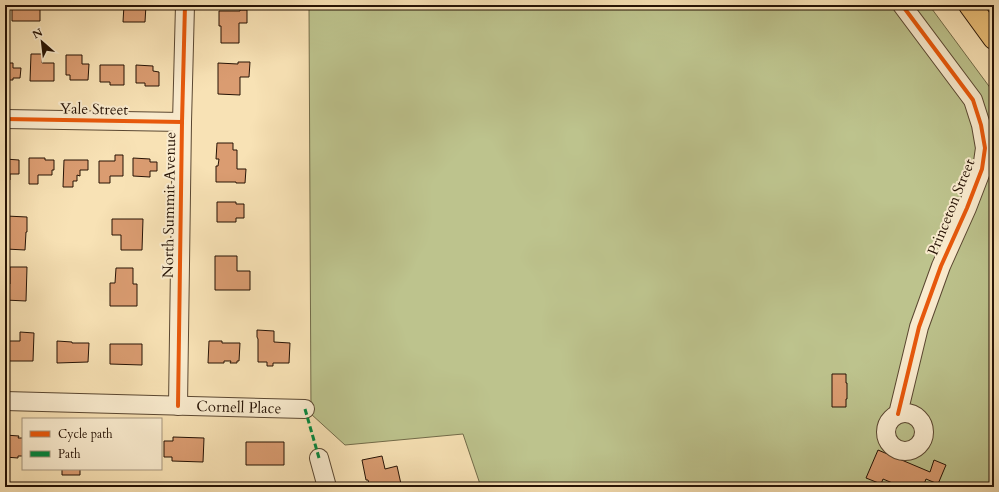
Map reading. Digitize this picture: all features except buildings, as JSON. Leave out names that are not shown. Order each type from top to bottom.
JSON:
[{"type":"highway","points":[[970,5],[994,38]]},
{"type":"street","name":"North Summit Avenue","points":[[178,406],[185,5]]},
{"type":"street","name":"Princeton Street","points":[[898,414],[919,327],[941,266],[967,208],[982,169],[985,148],[981,125],[973,100],[902,5]]},
{"type":"street","name":"Yale Street","points":[[5,119],[182,122]]},
{"type":"street","name":"Cornell Place","points":[[5,401],[305,409]]},
{"type":"street","points":[[319,458],[327,487]]},
{"type":"green space","points":[[309,5],[929,5],[994,93],[994,487],[481,487],[463,434],[345,445],[311,414]]},
{"type":"marked path","points":[[305,409],[319,458]]},
{"type":"cycle path","points":[[178,406],[185,5]]},
{"type":"cycle path","points":[[898,414],[919,327],[941,266],[967,208],[982,169],[985,148],[981,125],[973,100],[902,5]]},
{"type":"cycle path","points":[[5,119],[182,122]]}]
